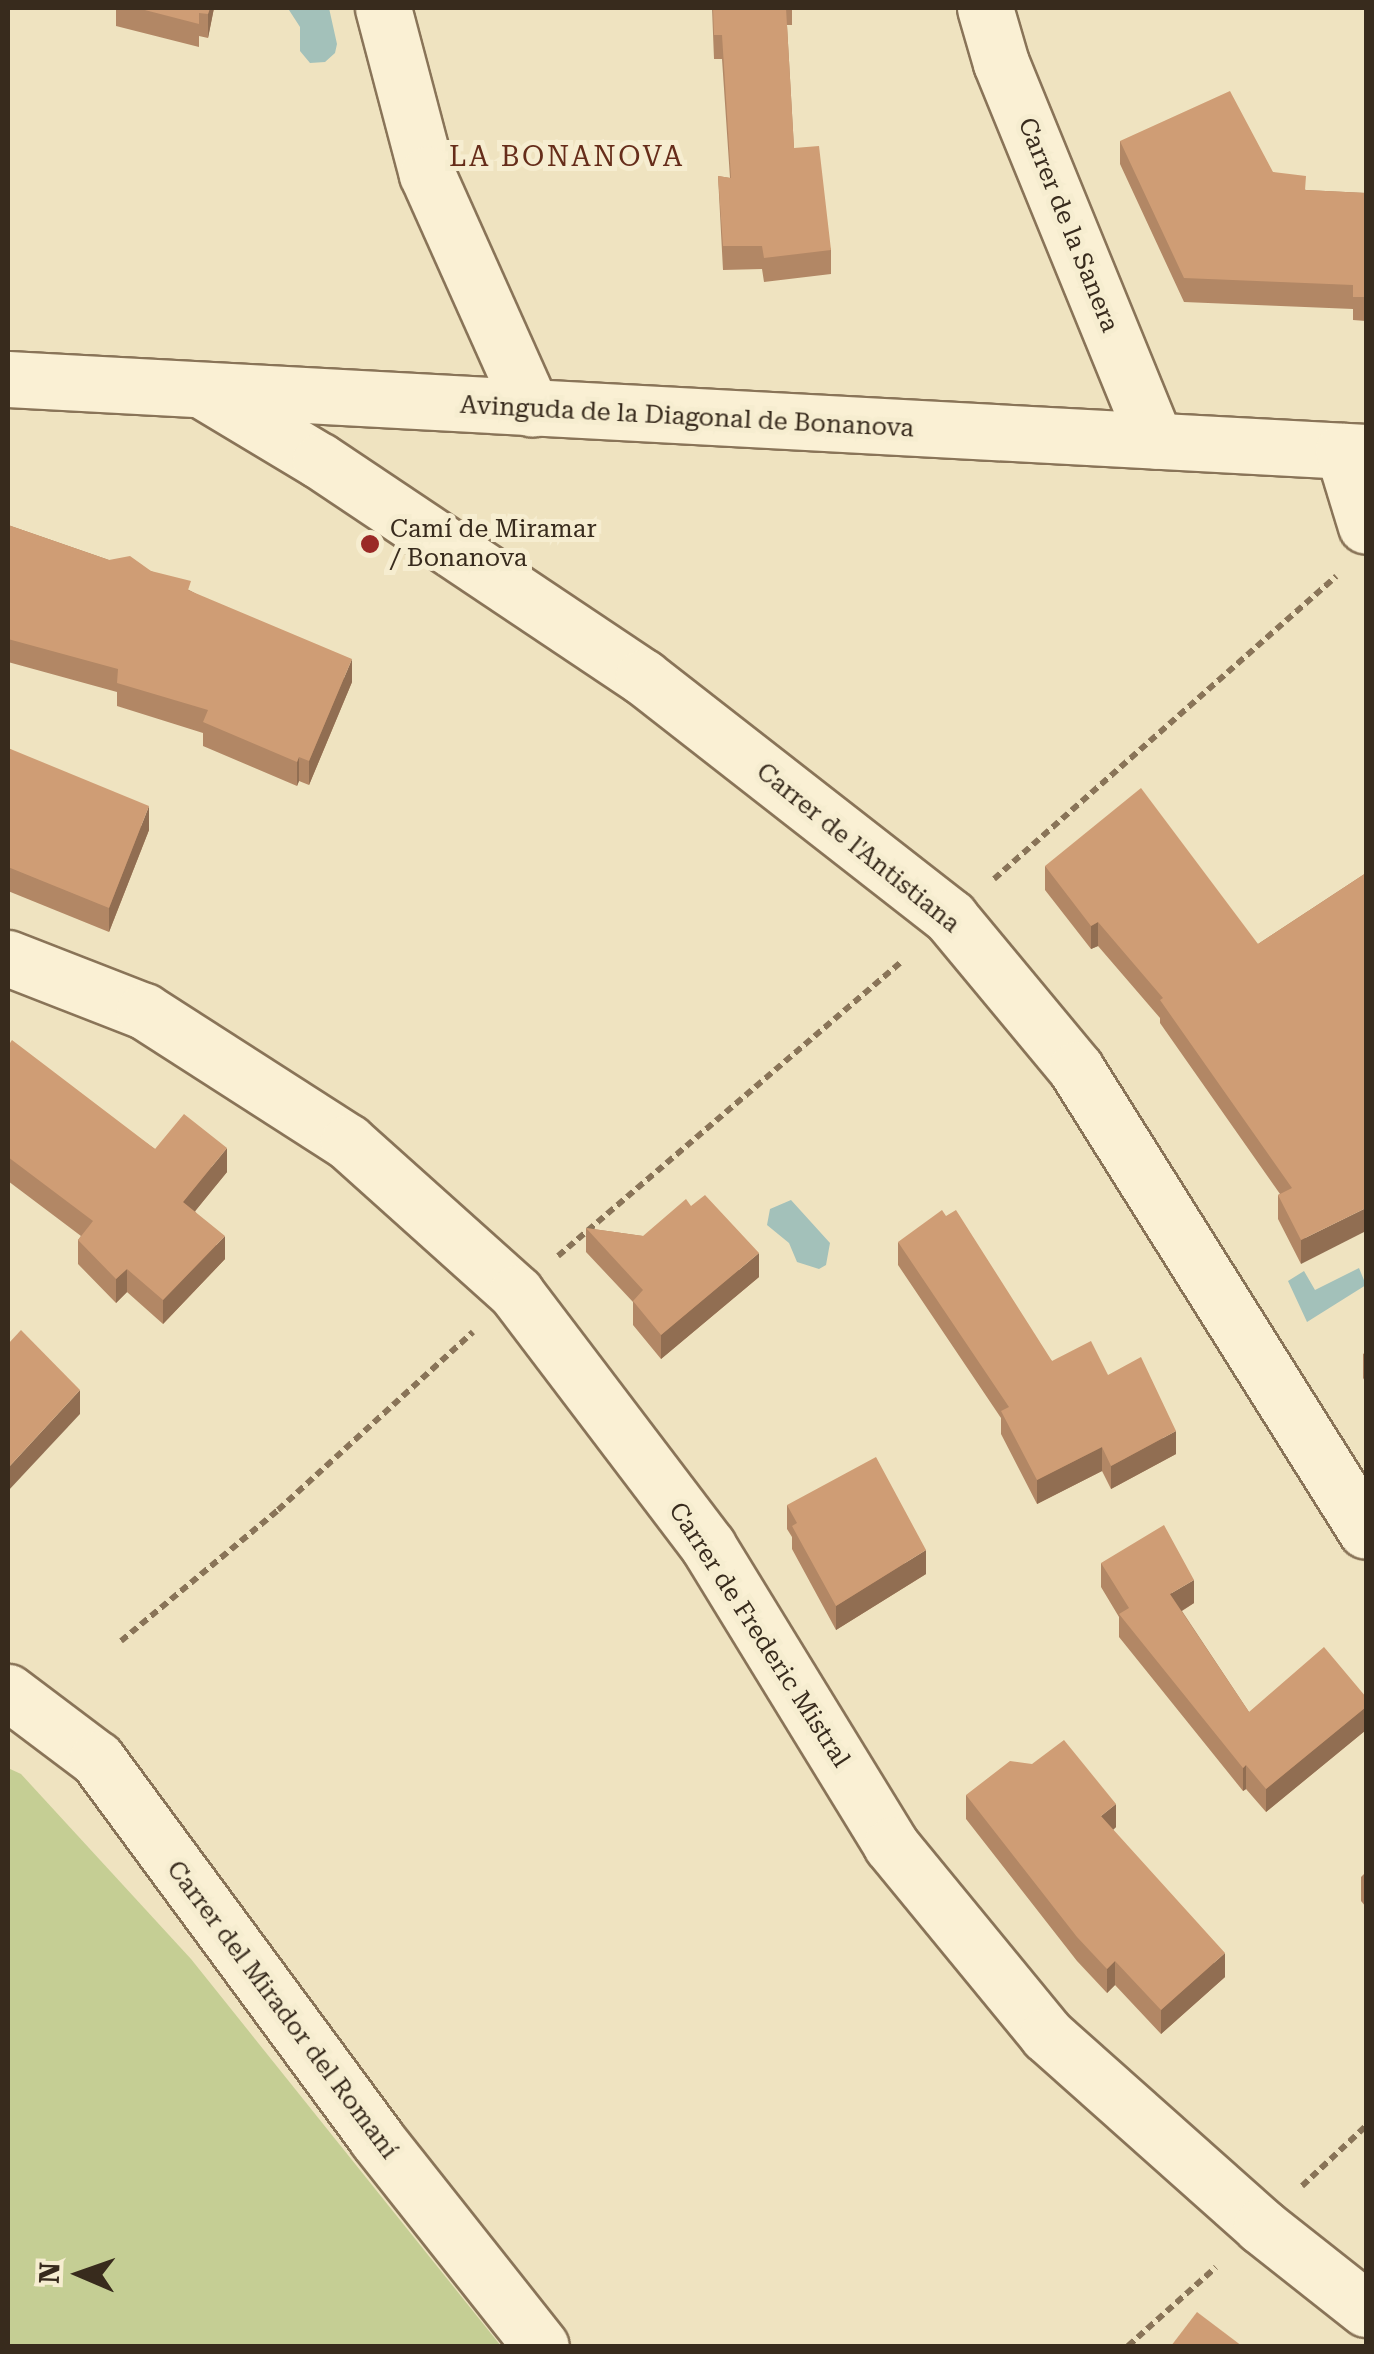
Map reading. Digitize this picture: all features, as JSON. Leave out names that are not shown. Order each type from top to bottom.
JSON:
[{"type":"street","points":[[383,8],[427,174],[532,409]]},
{"type":"street","name":"Carrer de la Sanera","points":[[986,8],[1001,63],[1155,441]]},
{"type":"street","name":"Avinguda de la Diagonal de Bonanova","points":[[8,379],[1355,451]]},
{"type":"street","name":"Carrer de l'Antistiana","points":[[205,392],[320,461],[643,677],[950,916],[1076,1069],[1366,1530]]},
{"type":"street","points":[[1355,451],[1356,546]]},
{"type":"street","name":"Carrer de Frederic Mistral","points":[[8,958],[144,1012],[348,1142],[516,1293],[708,1546],[891,1845],[1047,2034],[1261,2226],[1366,2309]]},
{"type":"street","name":"Carrer del Mirador del Romaní","points":[[8,1692],[97,1759],[376,2138],[540,2346]]},
{"type":"path","points":[[1014,861],[1356,546]]},
{"type":"path","points":[[551,1262],[902,961]]},
{"type":"path","points":[[121,1641],[278,1510],[482,1323]]},
{"type":"path","points":[[1293,2194],[1366,2126]]},
{"type":"path","points":[[1128,2346],[1230,2255]]},
{"type":"green space","points":[[8,1768],[21,1774],[191,1959],[501,2346],[8,2346]]},
{"type":"water","points":[[282,8],[329,8],[337,44],[335,53],[325,62],[310,63],[300,51],[300,27],[289,10]]},
{"type":"water","points":[[791,1200],[830,1243],[826,1265],[819,1269],[797,1262],[789,1243],[767,1225],[770,1209]]},
{"type":"water","points":[[1359,1268],[1366,1285],[1307,1322],[1288,1281],[1304,1271],[1315,1290]]},
{"type":"building","points":[[137,8],[210,8],[208,14],[199,13],[199,24]]},
{"type":"building","points":[[713,8],[786,8],[794,148],[819,146],[831,250],[764,258],[762,246],[723,246],[718,176],[731,178],[722,35],[714,35]]},
{"type":"building","points":[[1230,91],[1273,172],[1306,176],[1305,190],[1366,193],[1366,297],[1353,297],[1353,285],[1184,278],[1120,141]]},
{"type":"building","points":[[8,525],[109,560],[130,556],[151,571],[191,581],[188,590],[352,659],[309,761],[299,757],[297,762],[203,722],[208,710],[117,683],[118,669],[8,639]]},
{"type":"building","points":[[8,748],[149,806],[109,908],[8,867]]},
{"type":"building","points":[[1141,788],[1258,944],[1366,873],[1366,1208],[1301,1240],[1278,1195],[1292,1188],[1160,1000],[1163,998],[1098,922],[1091,926],[1045,866]]},
{"type":"building","points":[[12,1040],[155,1149],[184,1114],[227,1148],[183,1202],[225,1236],[163,1300],[127,1269],[116,1279],[78,1240],[93,1221],[8,1157],[8,1046]]},
{"type":"building","points":[[705,1195],[759,1253],[661,1335],[633,1301],[643,1290],[586,1228],[643,1236],[686,1199],[691,1206]]},
{"type":"building","points":[[942,1210],[946,1216],[956,1210],[1052,1361],[1091,1341],[1108,1375],[1141,1357],[1176,1431],[1111,1466],[1102,1447],[1037,1480],[1001,1411],[1009,1407],[898,1242]]},
{"type":"building","points":[[21,1330],[80,1390],[8,1468],[8,1344]]},
{"type":"building","points":[[876,1457],[926,1550],[836,1606],[792,1526],[797,1523],[787,1505]]},
{"type":"building","points":[[1164,1525],[1194,1580],[1170,1594],[1249,1712],[1324,1647],[1366,1697],[1366,1707],[1266,1789],[1246,1765],[1243,1768],[1119,1614],[1129,1608],[1101,1563]]},
{"type":"building","points":[[1064,1740],[1116,1804],[1101,1816],[1225,1953],[1161,2010],[1115,1961],[1107,1969],[1077,1937],[966,1795],[1010,1761],[1032,1764]]},
{"type":"building","points":[[1197,2312],[1242,2346],[1171,2346]]},
{"type":"place","name":"Camí de Miramar / Bonanova","points":[[370,544]]},
{"type":"district","name":"LA BONANOVA","points":[[567,157]]}]
